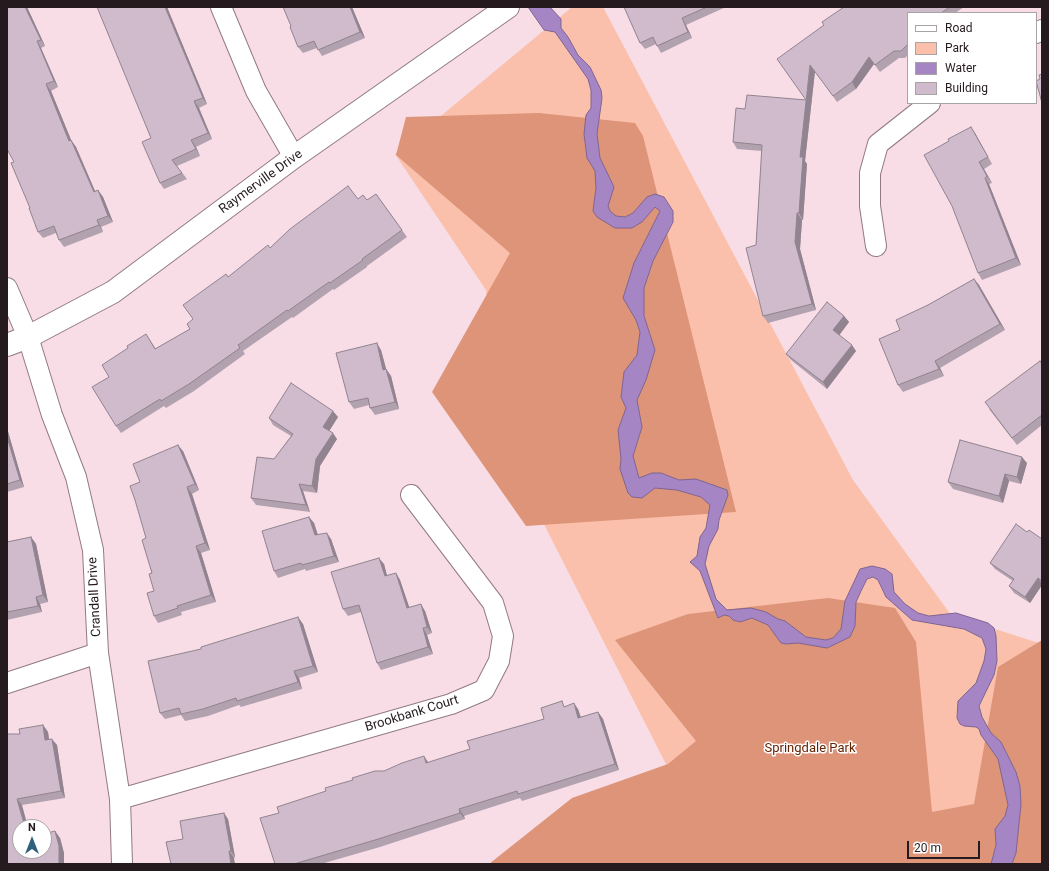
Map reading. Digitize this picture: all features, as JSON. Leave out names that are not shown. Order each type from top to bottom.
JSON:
[{"type":"street","points":[[221,7],[256,91],[294,157]]},
{"type":"street","name":"Raymerville Drive","points":[[7,345],[28,337],[113,292],[294,157],[508,7]]},
{"type":"street","points":[[876,246],[870,206],[870,173],[878,144],[929,104]]},
{"type":"street","name":"Crandall Drive","points":[[7,288],[28,337],[52,415],[76,477],[93,550],[98,652],[120,799],[122,864]]},
{"type":"street","name":"Brookbank Court","points":[[120,799],[451,704],[484,690],[499,661],[503,636],[493,603],[411,495]]},
{"type":"street","points":[[7,683],[98,652]]},
{"type":"green space","points":[[572,7],[603,7],[853,480],[951,615],[1042,644],[1042,864],[672,776],[496,430],[486,290],[395,154]]},
{"type":"green space","points":[[539,113],[635,123],[643,136],[736,512],[526,526],[432,392],[510,253],[396,155],[406,117]]},
{"type":"green space","name":"Springdale Park","points":[[828,598],[895,608],[916,642],[932,812],[974,804],[998,667],[1042,640],[1042,864],[489,864],[572,798],[668,764],[696,741],[615,640],[688,614]]},
{"type":"water","points":[[528,7],[550,7],[561,19],[561,28],[578,55],[590,67],[601,90],[602,98],[597,134],[600,158],[614,187],[608,206],[610,211],[616,216],[625,217],[633,213],[647,197],[655,194],[664,197],[673,211],[673,222],[653,261],[644,288],[644,316],[655,350],[646,380],[637,400],[642,427],[633,456],[639,478],[652,473],[661,473],[679,480],[696,479],[727,490],[728,495],[719,520],[718,529],[709,546],[705,564],[716,599],[727,610],[751,608],[766,612],[785,621],[806,637],[826,640],[833,638],[841,629],[845,601],[860,569],[872,566],[885,569],[892,574],[894,592],[905,604],[918,613],[929,616],[956,613],[988,623],[994,628],[996,636],[997,661],[994,675],[979,706],[982,717],[991,733],[1001,742],[1016,772],[1020,786],[1021,804],[1016,853],[1012,864],[991,864],[996,845],[995,829],[1005,816],[1008,805],[998,759],[981,735],[979,729],[960,724],[957,718],[958,701],[976,683],[984,661],[986,649],[982,638],[964,629],[912,620],[886,597],[878,580],[873,577],[867,579],[856,602],[855,626],[850,637],[827,648],[798,643],[781,643],[768,625],[752,618],[740,622],[724,615],[718,618],[700,571],[690,562],[697,556],[700,537],[706,528],[710,505],[701,497],[677,490],[655,488],[642,498],[632,497],[628,493],[620,469],[621,459],[618,430],[626,408],[621,397],[624,372],[637,355],[640,332],[636,320],[623,298],[634,263],[660,211],[655,207],[642,222],[632,228],[615,228],[597,217],[593,211],[596,188],[595,171],[587,158],[584,134],[586,115],[591,108],[591,90],[588,79],[555,32],[544,30]]},
{"type":"building","points":[[7,7],[25,7],[41,40],[37,41],[54,81],[46,84],[69,141],[71,140],[94,192],[98,190],[108,216],[97,220],[99,225],[59,240],[54,226],[38,232],[30,208],[11,163],[14,162],[7,149]]},
{"type":"building","points":[[97,7],[165,7],[203,98],[194,101],[208,133],[191,140],[196,149],[172,160],[182,173],[160,183],[142,142],[151,138]]},
{"type":"building","points":[[283,7],[350,7],[360,32],[318,50],[314,41],[298,47]]},
{"type":"building","points":[[624,7],[707,7],[682,18],[688,32],[657,46],[653,37],[640,43]]},
{"type":"building","points":[[844,7],[950,7],[942,12],[907,12],[907,45],[901,51],[894,51],[875,65],[869,57],[852,82],[833,96],[810,65],[800,157],[803,157],[799,213],[797,213],[795,242],[812,304],[763,316],[746,248],[756,245],[762,145],[733,142],[736,108],[745,109],[747,95],[806,100],[777,59],[824,25],[822,22]]},
{"type":"building","points":[[1042,74],[1042,103],[1037,85],[1037,80],[1040,79],[1039,75]]},
{"type":"building","points":[[971,127],[988,157],[979,162],[987,176],[985,178],[1016,258],[978,273],[952,206],[924,155],[949,141],[948,139]]},
{"type":"building","points":[[348,186],[358,199],[363,195],[367,200],[376,194],[402,230],[362,259],[363,260],[288,311],[287,310],[238,345],[240,348],[189,384],[161,401],[160,399],[116,426],[92,387],[109,377],[102,365],[146,334],[155,349],[190,329],[187,324],[193,319],[183,305],[226,274],[228,277],[268,245],[270,248],[290,229]]},
{"type":"building","points":[[974,279],[1000,324],[935,361],[939,369],[898,385],[879,339],[900,330],[896,320],[928,305]]},
{"type":"building","points":[[827,302],[844,316],[833,330],[852,345],[823,382],[786,354]]},
{"type":"building","points":[[377,343],[383,370],[386,369],[395,402],[370,408],[368,398],[349,402],[336,353]]},
{"type":"building","points":[[1040,361],[1042,364],[1042,415],[1012,438],[985,402]]},
{"type":"building","points":[[291,383],[333,411],[323,427],[333,433],[316,459],[312,486],[299,484],[306,505],[251,498],[257,457],[274,459],[293,434],[269,418]]},
{"type":"building","points":[[7,437],[20,480],[7,484]]},
{"type":"building","points":[[960,440],[1022,457],[1017,477],[1005,474],[999,496],[948,482]]},
{"type":"building","points":[[178,445],[195,484],[187,487],[205,543],[196,546],[211,595],[177,606],[178,608],[154,616],[147,593],[154,591],[149,574],[152,573],[142,540],[146,538],[130,486],[140,482],[133,464]]},
{"type":"building","points":[[309,517],[315,535],[327,533],[334,556],[302,565],[301,563],[274,571],[262,531]]},
{"type":"building","points":[[1016,524],[1027,532],[1029,530],[1042,539],[1042,581],[1038,578],[1025,597],[1009,586],[1014,579],[990,563]]},
{"type":"building","points":[[31,537],[43,595],[36,597],[38,606],[7,612],[7,542]]},
{"type":"building","points":[[379,558],[385,576],[396,573],[407,608],[421,604],[427,627],[423,628],[428,647],[377,663],[359,605],[343,609],[331,572]]},
{"type":"building","points":[[298,617],[313,666],[294,671],[298,682],[237,701],[236,698],[203,709],[181,714],[179,708],[160,713],[148,661],[201,649],[201,647]]},
{"type":"building","points":[[562,701],[564,707],[574,703],[578,718],[598,712],[615,764],[518,794],[517,791],[459,809],[460,813],[294,864],[275,864],[260,818],[279,813],[277,807],[326,791],[325,788],[353,780],[352,778],[375,771],[384,771],[424,756],[426,763],[470,749],[467,741],[544,719],[541,708]]},
{"type":"building","points":[[43,725],[45,740],[52,739],[61,791],[17,799],[23,819],[12,819],[12,859],[52,859],[52,832],[55,831],[59,846],[59,864],[7,864],[7,734],[20,734],[19,729]]},
{"type":"building","points":[[224,813],[231,851],[229,851],[231,864],[171,864],[166,842],[183,839],[180,821]]}]
